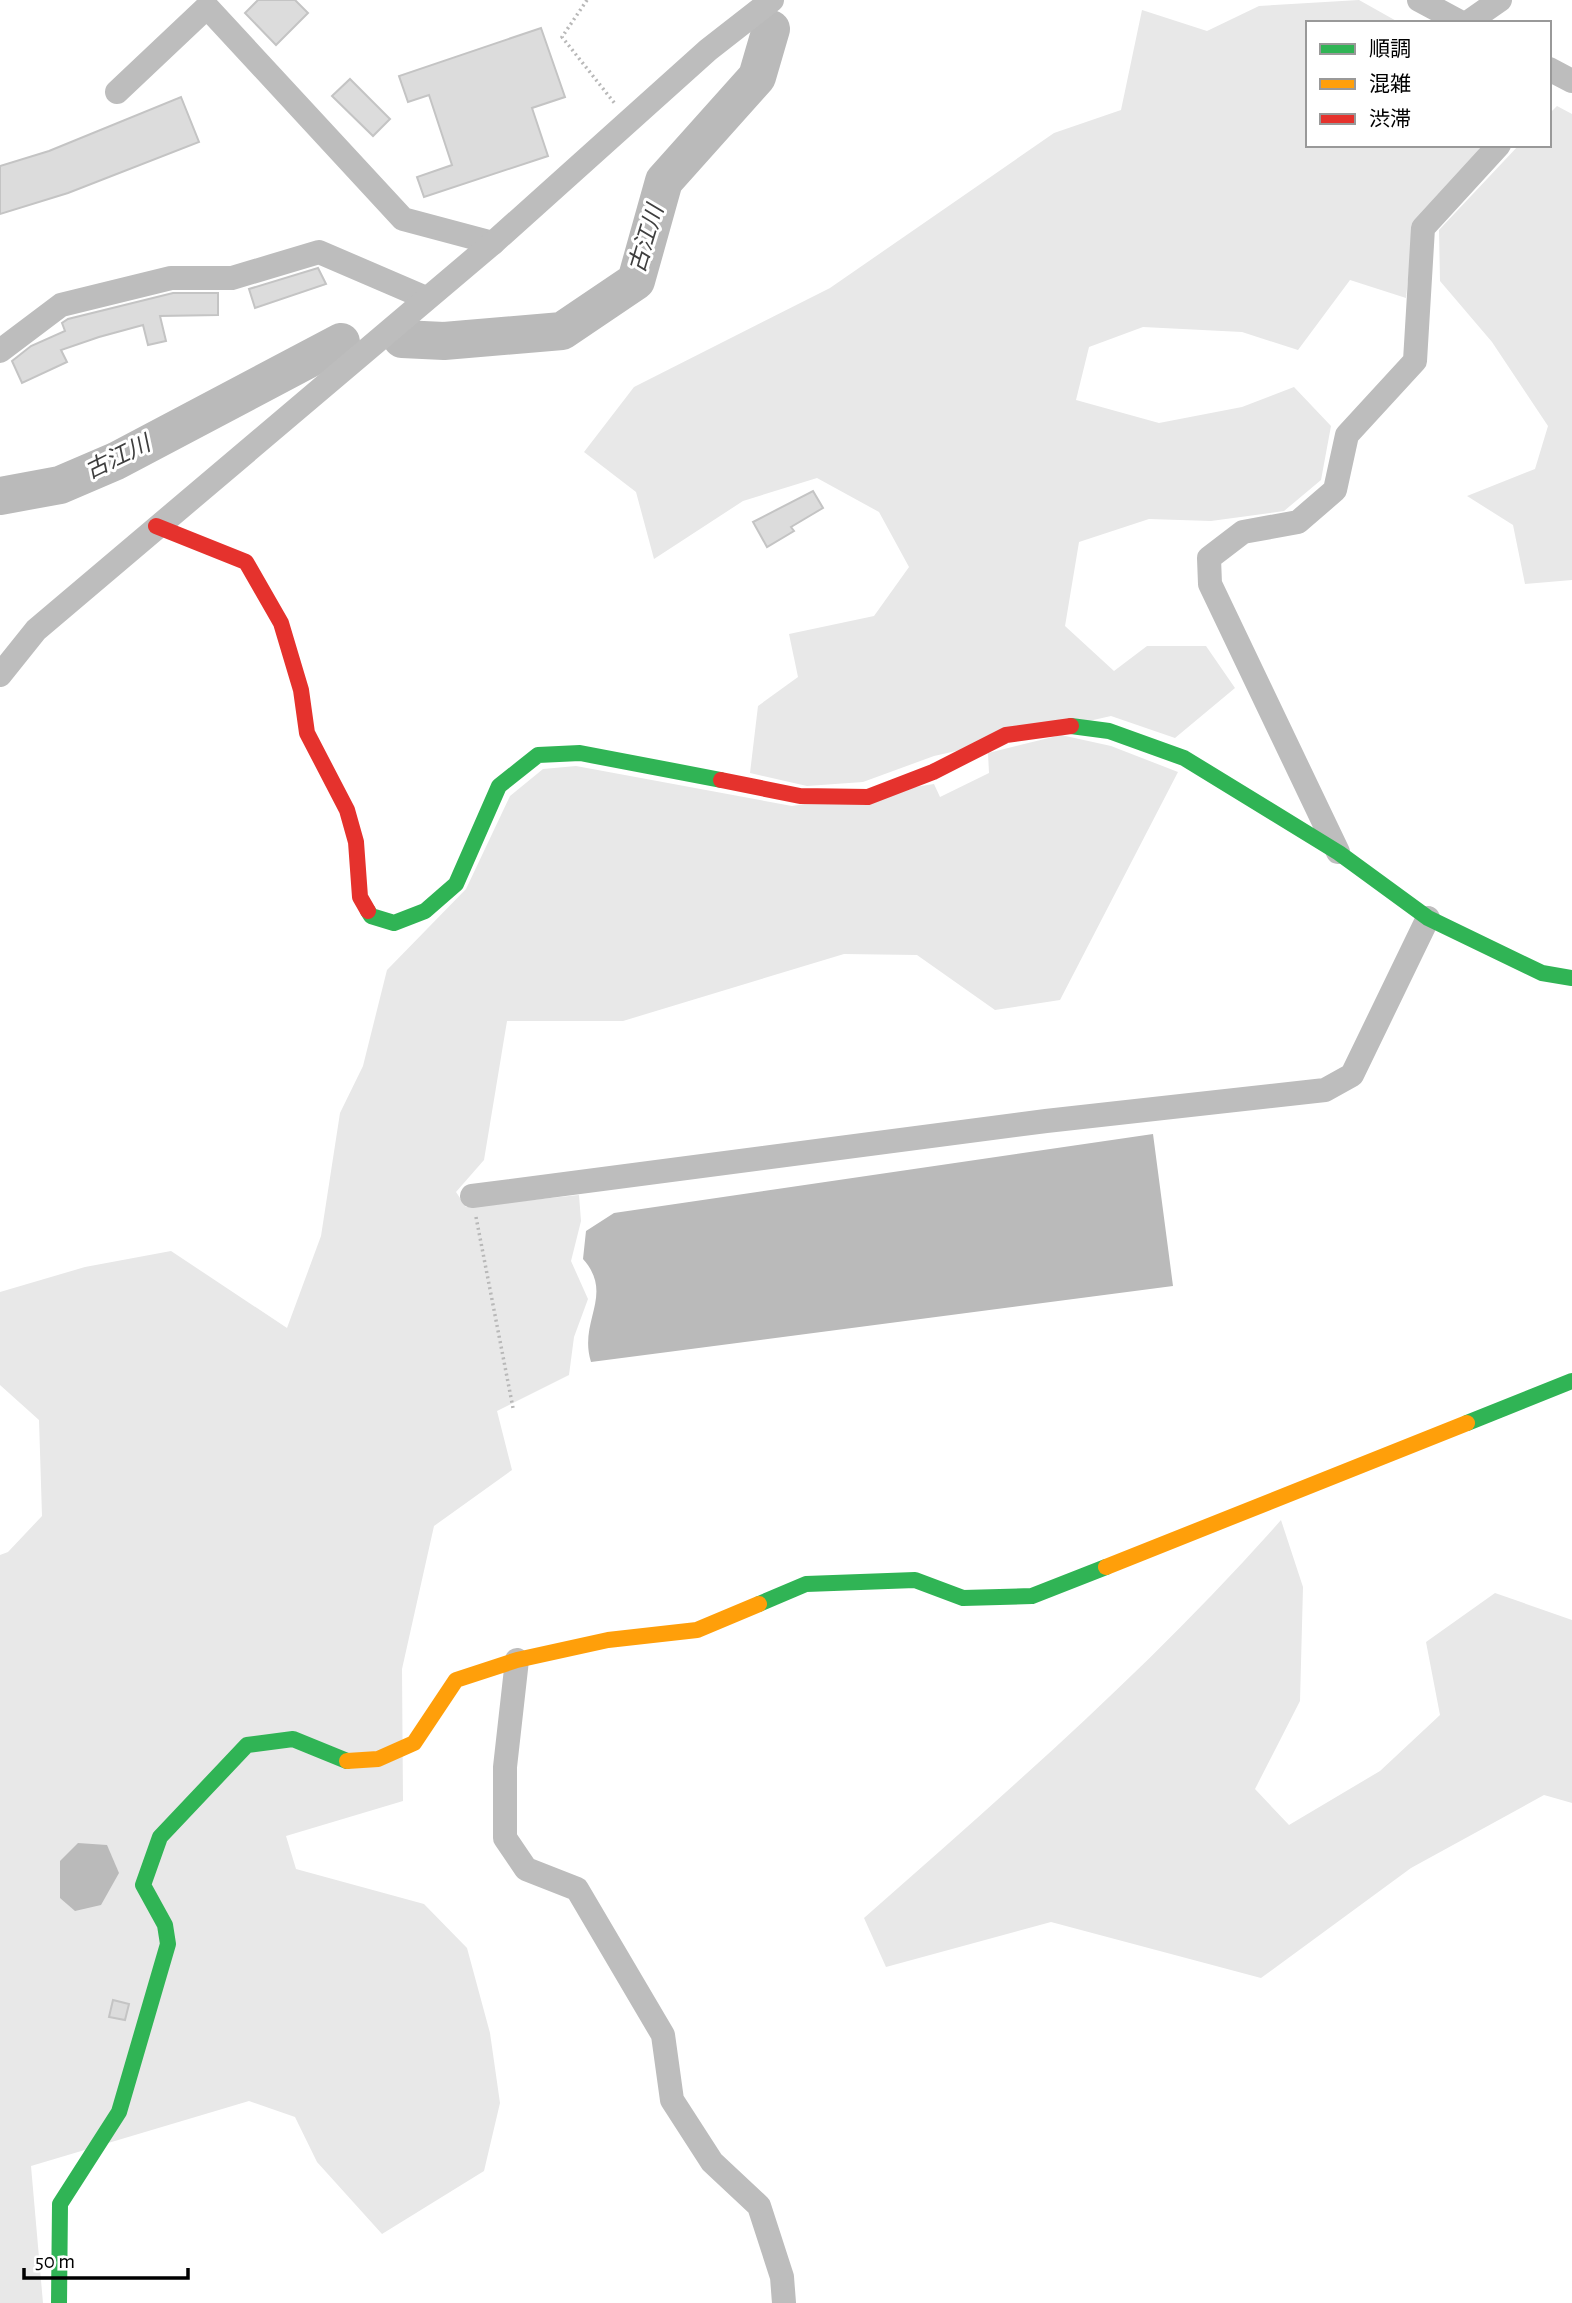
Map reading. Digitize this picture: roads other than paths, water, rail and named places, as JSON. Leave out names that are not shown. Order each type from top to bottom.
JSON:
[{"type":"street","points":[[0,675],[36,630],[493,243],[708,50],[772,0]]},
{"type":"street","points":[[1419,0],[1460,21]]},
{"type":"street","points":[[1467,21],[1500,0]]},
{"type":"street","points":[[117,92],[207,7],[403,219],[493,243]]},
{"type":"street","points":[[1339,853],[1210,584],[1209,558],[1243,533],[1298,522],[1335,490],[1346,435],[1415,361],[1423,228],[1497,147]]},
{"type":"street","points":[[0,351],[61,305],[172,278],[232,278],[318,252],[426,298]]},
{"type":"street","points":[[156,526],[246,562],[281,623],[300,690],[307,733],[347,810],[356,842],[360,897],[371,916],[394,923],[425,911],[456,884],[499,786],[538,755],[580,753],[633,761],[800,796],[868,797],[933,772],[1006,735],[1062,725],[1109,731],[1184,758],[1339,853],[1428,918],[1542,973],[1572,978]]},
{"type":"street","points":[[472,1196],[1046,1122],[1325,1090],[1352,1075],[1428,918]]},
{"type":"street","points":[[59,2303],[60,2204],[119,2112],[169,1944],[165,1925],[143,1885],[160,1837],[247,1745],[293,1739],[343,1761],[378,1759],[414,1743],[456,1680],[517,1660],[608,1640],[697,1630],[806,1584],[915,1580],[963,1598],[1032,1596],[1572,1381]]},
{"type":"street","points":[[517,1660],[505,1766],[505,1839],[526,1869],[577,1889],[663,2035],[672,2100],[712,2162],[759,2206],[782,2277],[783,2303]]},
{"type":"waterway","name":"古江川","points":[[402,339],[444,341],[562,331],[636,281],[664,181],[757,77],[771,29]]},
{"type":"waterway","name":"古江川","points":[[0,496],[60,485],[116,461],[341,342]]}]
